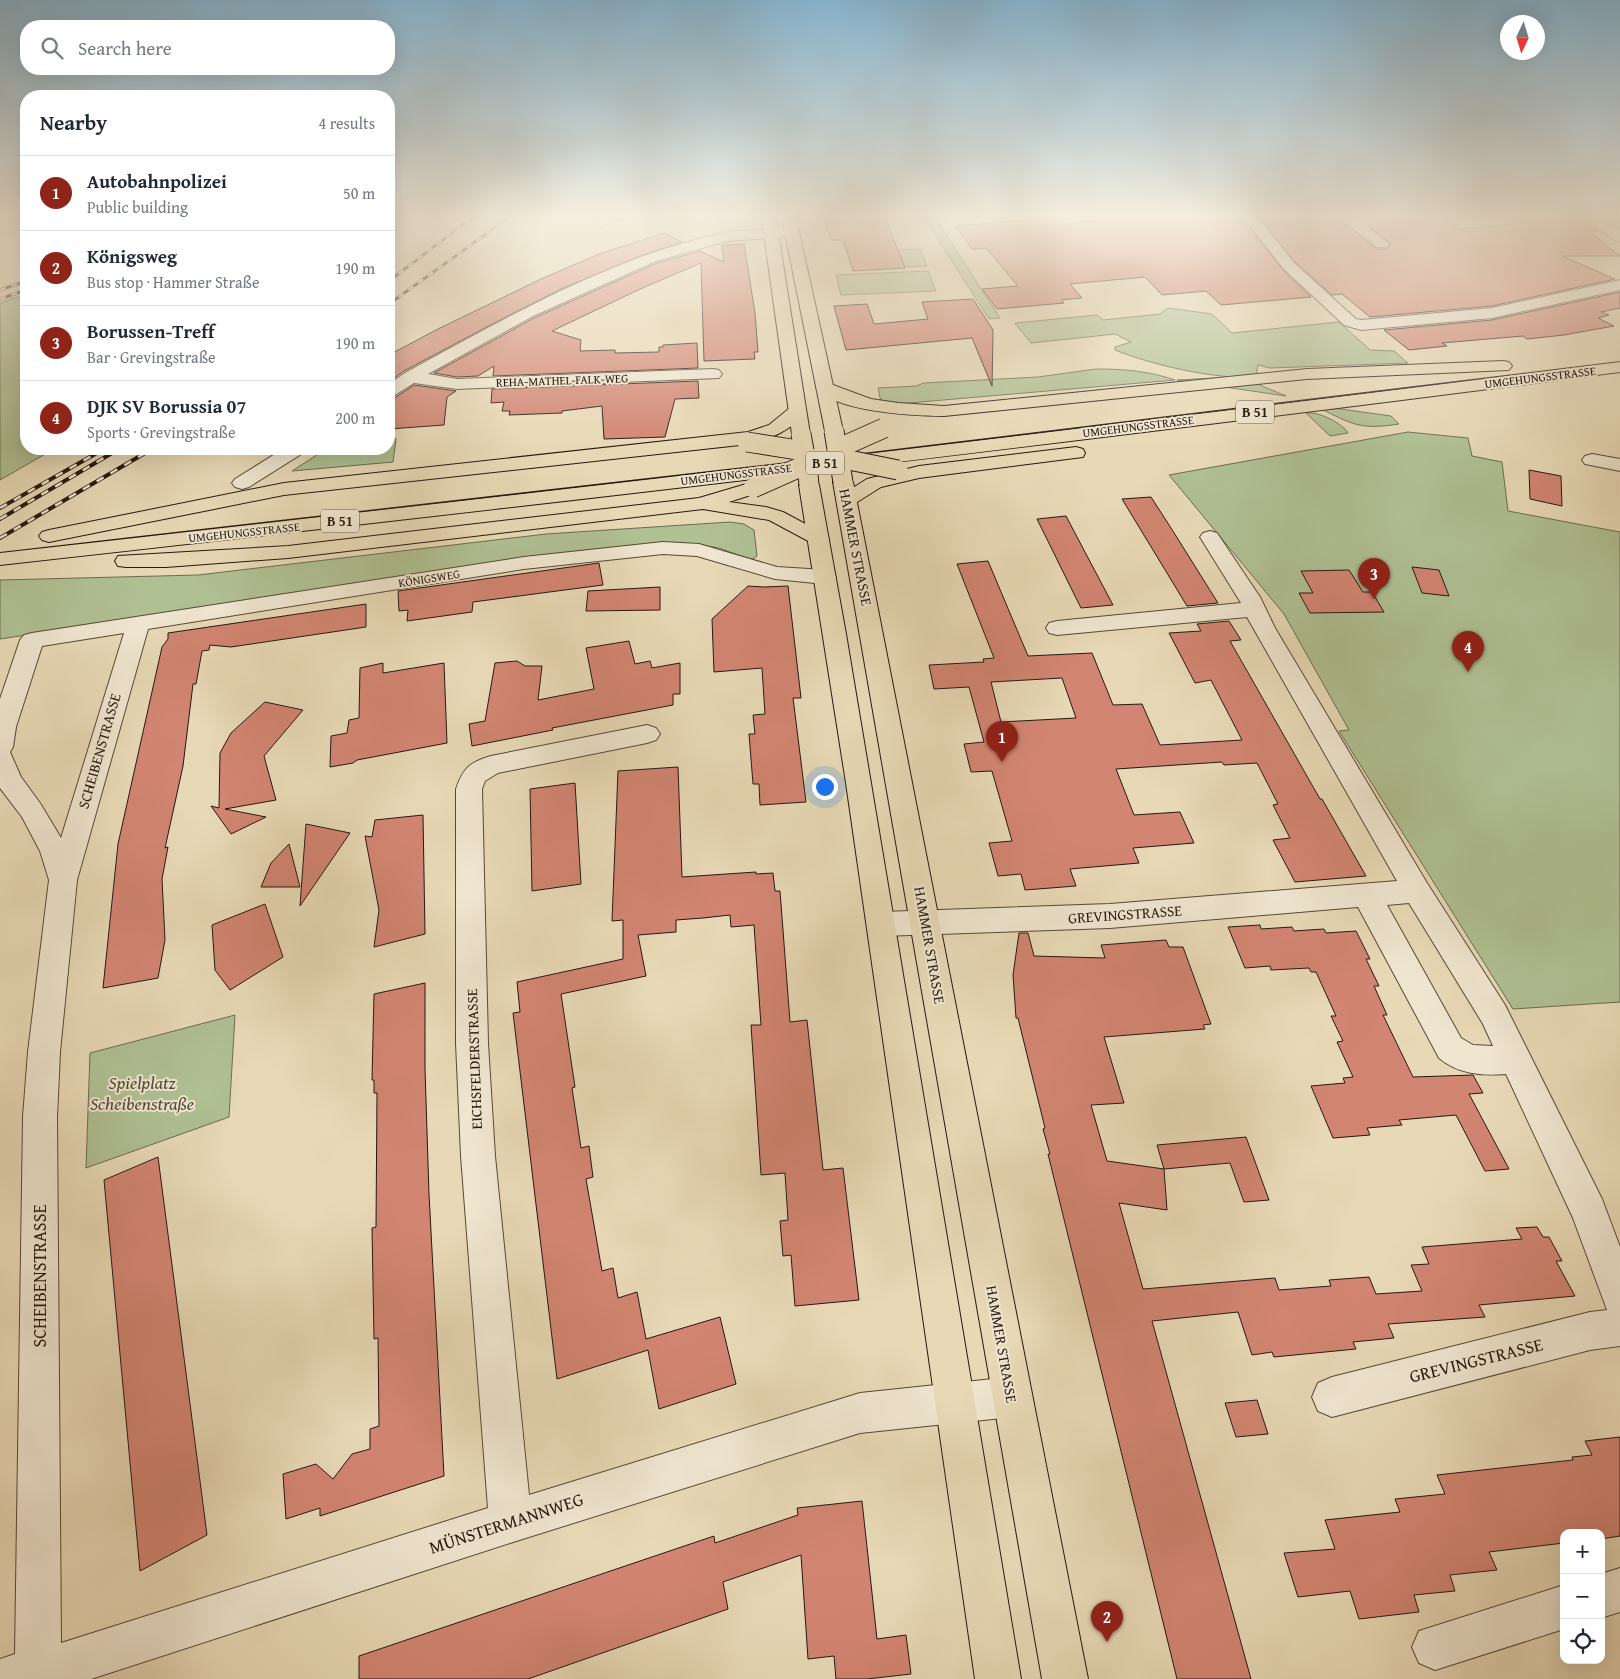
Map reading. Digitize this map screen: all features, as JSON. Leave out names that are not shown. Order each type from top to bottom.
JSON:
[{"type":"main road","points":[[779,291],[797,411],[882,924],[998,1679]]},
{"type":"main road","name":"HAMMER STRASSE","points":[[805,291],[825,387],[833,448],[845,491],[926,922],[1065,1679]]},
{"type":"main road","name":"UMGEHUNGSSTRASSE","points":[[0,542],[336,505],[1620,353]]},
{"type":"main road","points":[[825,387],[844,397],[876,407],[899,410],[944,411],[1307,374],[1522,365]]},
{"type":"main road","name":"UMGEHUNGSSTRASSE","points":[[0,560],[290,527],[1620,367]]},
{"type":"main road","points":[[1319,423],[1398,411],[1540,377]]},
{"type":"main road","points":[[49,536],[284,490],[765,434],[780,428],[797,411]]},
{"type":"main road","points":[[722,440],[804,450],[833,448],[884,428],[944,411]]},
{"type":"main road","points":[[833,448],[898,470],[919,472]]},
{"type":"main road","points":[[0,560],[166,561],[288,552],[701,504],[753,488],[804,450]]},
{"type":"main road","points":[[845,491],[919,472],[1094,451]]},
{"type":"main road","points":[[701,504],[766,513],[776,516],[818,539]]},
{"type":"street","points":[[395,387],[411,376],[527,313],[573,291]]},
{"type":"street","points":[[1317,291],[1350,322],[1361,325],[1492,313],[1591,291]]},
{"type":"street","name":"REHA-MATHEL-FALK-WEG","points":[[411,376],[457,384],[713,374]]},
{"type":"street","points":[[242,483],[286,455]]},
{"type":"street","points":[[1592,460],[1620,465]]},
{"type":"street","points":[[1210,537],[1249,597],[1254,609],[1417,891],[1494,1015],[1590,1212],[1620,1296]]},
{"type":"street","name":"KÖNIGSWEG","points":[[0,747],[3,727],[32,640],[524,563],[663,548],[699,550],[775,573],[825,577]]},
{"type":"street","points":[[1057,628],[1254,609]]},
{"type":"street","name":"SCHEIBENSTRASSE","points":[[31,1678],[40,1117],[44,1052],[63,880],[138,623]]},
{"type":"street","name":"EICHSFELDERSTRASSE","points":[[510,1522],[478,1156],[472,1043],[469,789],[474,775],[491,765],[647,734]]},
{"type":"street","name":"SCHEIBENSTRASSE","points":[[0,757],[9,781],[31,810],[54,850],[63,880]]},
{"type":"street","name":"GREVINGSTRASSE","points":[[882,924],[1110,916],[1417,891]]},
{"type":"street","points":[[1367,896],[1450,1048],[1457,1054],[1472,1061],[1516,1059]]},
{"type":"street","name":"GREVINGSTRASSE","points":[[1332,1397],[1590,1331],[1620,1327]]},
{"type":"street","name":"MÜNSTERMANNWEG","points":[[31,1678],[510,1522],[860,1413],[1012,1397]]},
{"type":"street","points":[[1605,1595],[1620,1590]]},
{"type":"street","points":[[1435,1647],[1560,1608]]},
{"type":"green space","points":[[840,291],[928,291],[841,295]]},
{"type":"green space","points":[[971,291],[983,291],[1000,318],[989,319]]},
{"type":"green space","points":[[20,296],[20,455],[44,455],[0,480],[0,303]]},
{"type":"green space","points":[[1168,308],[1212,314],[1232,333],[1339,322],[1370,350],[1394,351],[1408,363],[1270,368],[1258,365],[1256,377],[1223,376],[1166,366],[1130,356],[1115,350],[1115,347],[1131,342],[1115,334],[1031,343],[1015,323],[1097,315],[1103,320],[1160,314]]},
{"type":"green space","points":[[1096,369],[1136,371],[1156,374],[1175,380],[897,404],[881,402],[878,388],[916,386],[924,383],[1038,377]]},
{"type":"green space","points":[[1214,378],[1255,383],[1286,396],[1177,380]]},
{"type":"green space","points":[[1319,406],[1391,416],[1399,424],[1386,426],[1358,425],[1331,414],[1319,408]]},
{"type":"green space","points":[[1306,413],[1329,418],[1341,425],[1348,433],[1330,436]]},
{"type":"green space","points":[[1408,432],[1468,438],[1472,456],[1502,462],[1508,511],[1620,532],[1620,1002],[1513,1009],[1339,731],[1349,730],[1284,614],[1169,475]]},
{"type":"green space","points":[[317,455],[394,455],[393,462],[292,471]]},
{"type":"green space","points":[[730,522],[744,524],[754,530],[757,556],[751,560],[719,548],[701,545],[656,544],[523,559],[0,639],[0,580],[198,575],[546,534]]},
{"type":"green space","name":"Spielplatz Scheibenstraße","points":[[235,1015],[229,1117],[86,1168],[90,1053]]},
{"type":"building","points":[[516,291],[556,291],[404,371],[395,378],[395,352]]},
{"type":"building","points":[[594,291],[635,291],[552,331],[581,340],[580,351],[615,350],[615,353],[659,352],[659,347],[663,347],[663,345],[697,343],[698,368],[493,376],[494,366],[478,376],[457,377],[434,373],[534,318]]},
{"type":"building","points":[[702,291],[752,291],[758,352],[754,352],[755,359],[704,361]]},
{"type":"building","points":[[984,291],[1076,291],[1082,298],[1061,300],[1064,303],[997,309]]},
{"type":"building","points":[[1159,291],[1202,291],[1162,295]]},
{"type":"building","points":[[1206,291],[1305,291],[1311,297],[1221,305]]},
{"type":"building","points":[[1328,291],[1559,291],[1492,306],[1370,317],[1342,294],[1332,295]]},
{"type":"building","points":[[1620,292],[1620,308],[1601,312],[1609,315],[1598,318],[1614,326],[1564,335],[1527,339],[1523,336],[1442,343],[1447,346],[1409,350],[1384,330],[1492,320]]},
{"type":"building","points":[[973,299],[993,330],[992,386],[972,338],[846,350],[834,306],[867,304],[874,324],[928,319],[922,302]]},
{"type":"building","points":[[698,381],[699,398],[675,399],[665,437],[604,439],[602,406],[562,411],[562,413],[509,415],[510,411],[502,411],[504,402],[491,403],[492,389]]},
{"type":"building","points":[[414,385],[456,391],[447,397],[444,425],[395,429],[396,397]]},
{"type":"building","points":[[1529,470],[1561,476],[1562,506],[1530,499]]},
{"type":"building","points":[[1151,497],[1218,603],[1187,606],[1122,499]]},
{"type":"building","points":[[1066,516],[1113,605],[1081,608],[1037,519]]},
{"type":"building","points":[[988,561],[1028,656],[1092,653],[1113,705],[1142,704],[1160,745],[1242,740],[1211,680],[1195,683],[1169,633],[1201,631],[1197,624],[1229,621],[1241,640],[1230,641],[1366,876],[1295,882],[1273,840],[1290,838],[1273,805],[1278,804],[1257,763],[1224,765],[1222,762],[1116,769],[1134,815],[1180,812],[1194,843],[1133,848],[1139,863],[1070,869],[1076,886],[1025,890],[1021,874],[998,876],[989,843],[1012,841],[992,771],[971,772],[964,744],[984,742],[969,687],[934,689],[929,665],[984,662],[983,659],[994,658],[957,564]],"holes":[[[1062,678],[1076,718],[1001,722],[991,682]]]},
{"type":"building","points":[[599,563],[603,585],[473,602],[472,612],[407,621],[408,610],[399,611],[398,591]]},
{"type":"building","points":[[1412,567],[1439,570],[1449,596],[1422,593]]},
{"type":"building","points":[[1349,570],[1363,592],[1372,592],[1384,612],[1310,613],[1299,593],[1313,593],[1301,571]]},
{"type":"building","points":[[748,586],[788,586],[801,698],[793,698],[806,802],[760,805],[759,784],[753,784],[749,734],[755,734],[753,715],[765,714],[762,668],[714,672],[712,619]]},
{"type":"building","points":[[660,587],[660,610],[586,611],[588,591]]},
{"type":"building","points":[[366,604],[366,627],[231,647],[210,645],[209,650],[202,651],[196,684],[193,684],[183,766],[165,848],[168,847],[162,879],[165,940],[158,978],[103,988],[118,844],[162,647],[168,639],[168,633]]},
{"type":"building","points":[[629,641],[635,664],[650,661],[652,668],[680,663],[680,694],[673,694],[673,705],[552,728],[553,730],[472,746],[469,724],[485,721],[495,663],[517,661],[525,666],[542,666],[538,700],[594,689],[586,648]]},
{"type":"building","points":[[383,663],[383,673],[444,663],[447,743],[330,767],[331,736],[347,733],[349,720],[359,718],[360,668]]},
{"type":"building","points":[[265,702],[303,710],[264,756],[276,800],[225,809],[266,817],[231,834],[211,806],[219,808],[220,753],[231,733]]},
{"type":"building","points":[[678,767],[682,877],[756,872],[756,874],[773,873],[775,891],[780,891],[790,1022],[807,1020],[823,1170],[843,1168],[859,1300],[795,1306],[791,1255],[783,1256],[780,1221],[788,1220],[785,1173],[761,1175],[751,1025],[761,1025],[754,925],[731,927],[730,915],[676,920],[676,932],[638,935],[646,976],[561,994],[575,1087],[572,1088],[581,1148],[589,1146],[593,1177],[586,1179],[602,1271],[613,1268],[618,1298],[637,1292],[646,1339],[720,1317],[736,1384],[659,1409],[648,1350],[557,1379],[513,1013],[520,1012],[517,982],[623,959],[623,920],[612,921],[618,771]]},
{"type":"building","points":[[575,783],[581,884],[532,891],[530,789]]},
{"type":"building","points":[[423,815],[425,934],[374,947],[379,910],[365,836],[372,837],[375,820]]},
{"type":"building","points":[[306,824],[350,833],[300,906]]},
{"type":"building","points":[[289,844],[300,887],[261,887],[271,863]]},
{"type":"building","points":[[265,904],[283,957],[230,990],[215,970],[212,925]]},
{"type":"building","points":[[1260,925],[1261,929],[1292,927],[1294,931],[1324,929],[1326,933],[1356,931],[1370,959],[1366,959],[1379,986],[1374,986],[1387,1015],[1383,1015],[1413,1077],[1473,1075],[1483,1093],[1469,1094],[1509,1169],[1485,1171],[1456,1115],[1399,1120],[1402,1125],[1367,1128],[1370,1135],[1333,1138],[1311,1086],[1345,1083],[1343,1078],[1353,1077],[1337,1042],[1343,1041],[1331,1016],[1336,1016],[1316,972],[1311,972],[1309,968],[1271,970],[1270,966],[1245,968],[1228,927]]},
{"type":"building","points":[[1019,933],[1028,933],[1034,956],[1105,958],[1101,945],[1166,940],[1169,947],[1183,947],[1211,1024],[1203,1025],[1205,1029],[1104,1037],[1124,1103],[1091,1105],[1107,1161],[1164,1169],[1167,1210],[1119,1203],[1143,1289],[1275,1278],[1279,1290],[1331,1286],[1329,1280],[1369,1277],[1376,1294],[1422,1291],[1411,1265],[1429,1264],[1422,1247],[1522,1239],[1516,1228],[1537,1227],[1543,1237],[1549,1237],[1562,1261],[1556,1261],[1575,1296],[1479,1305],[1485,1317],[1388,1324],[1394,1338],[1353,1342],[1356,1349],[1274,1357],[1272,1352],[1252,1355],[1238,1312],[1152,1321],[1251,1679],[1177,1679],[1048,1154],[1050,1154],[1043,1129],[1045,1128],[1018,1018],[1016,1018],[1013,975]]},
{"type":"building","points":[[425,983],[425,1069],[429,1194],[444,1476],[320,1516],[320,1508],[286,1519],[283,1474],[316,1464],[333,1479],[352,1454],[370,1449],[370,1429],[379,1426],[378,1338],[374,1339],[372,1228],[376,1227],[377,1093],[374,1093],[374,1080],[372,1080],[374,994]]},
{"type":"building","points":[[1246,1137],[1269,1200],[1244,1202],[1230,1163],[1164,1169],[1157,1145]]},
{"type":"building","points":[[158,1157],[207,1535],[140,1571],[104,1180]]},
{"type":"building","points":[[1257,1400],[1268,1434],[1236,1437],[1225,1403]]},
{"type":"building","points":[[1620,1437],[1620,1536],[1605,1538],[1605,1529],[1560,1529],[1560,1543],[1489,1552],[1497,1570],[1450,1575],[1455,1591],[1414,1595],[1419,1612],[1359,1619],[1350,1591],[1298,1597],[1284,1553],[1335,1549],[1325,1520],[1400,1512],[1395,1499],[1445,1494],[1437,1475],[1573,1460],[1572,1457],[1592,1455],[1585,1441]]},
{"type":"building","points":[[862,1501],[877,1639],[906,1635],[911,1674],[867,1679],[836,1679],[834,1656],[808,1659],[801,1555],[723,1582],[728,1609],[528,1679],[359,1679],[359,1656],[714,1536],[715,1543],[798,1515],[797,1508]]},
{"type":"railway","points":[[395,300],[407,291]]},
{"type":"railway","points":[[0,299],[20,292]]},
{"type":"railway","points":[[0,508],[93,455]]},
{"type":"railway","points":[[0,519],[109,455]]},
{"type":"railway","points":[[0,538],[142,455]]},
{"type":"place","name":"Borussen-Treff","points":[[1374,599]]},
{"type":"place","name":"DJK SV Borussia 07","points":[[1468,672]]},
{"type":"place","name":"Autobahnpolizei","points":[[1002,762]]},
{"type":"place","name":"Königsweg","points":[[1107,1642]]}]
